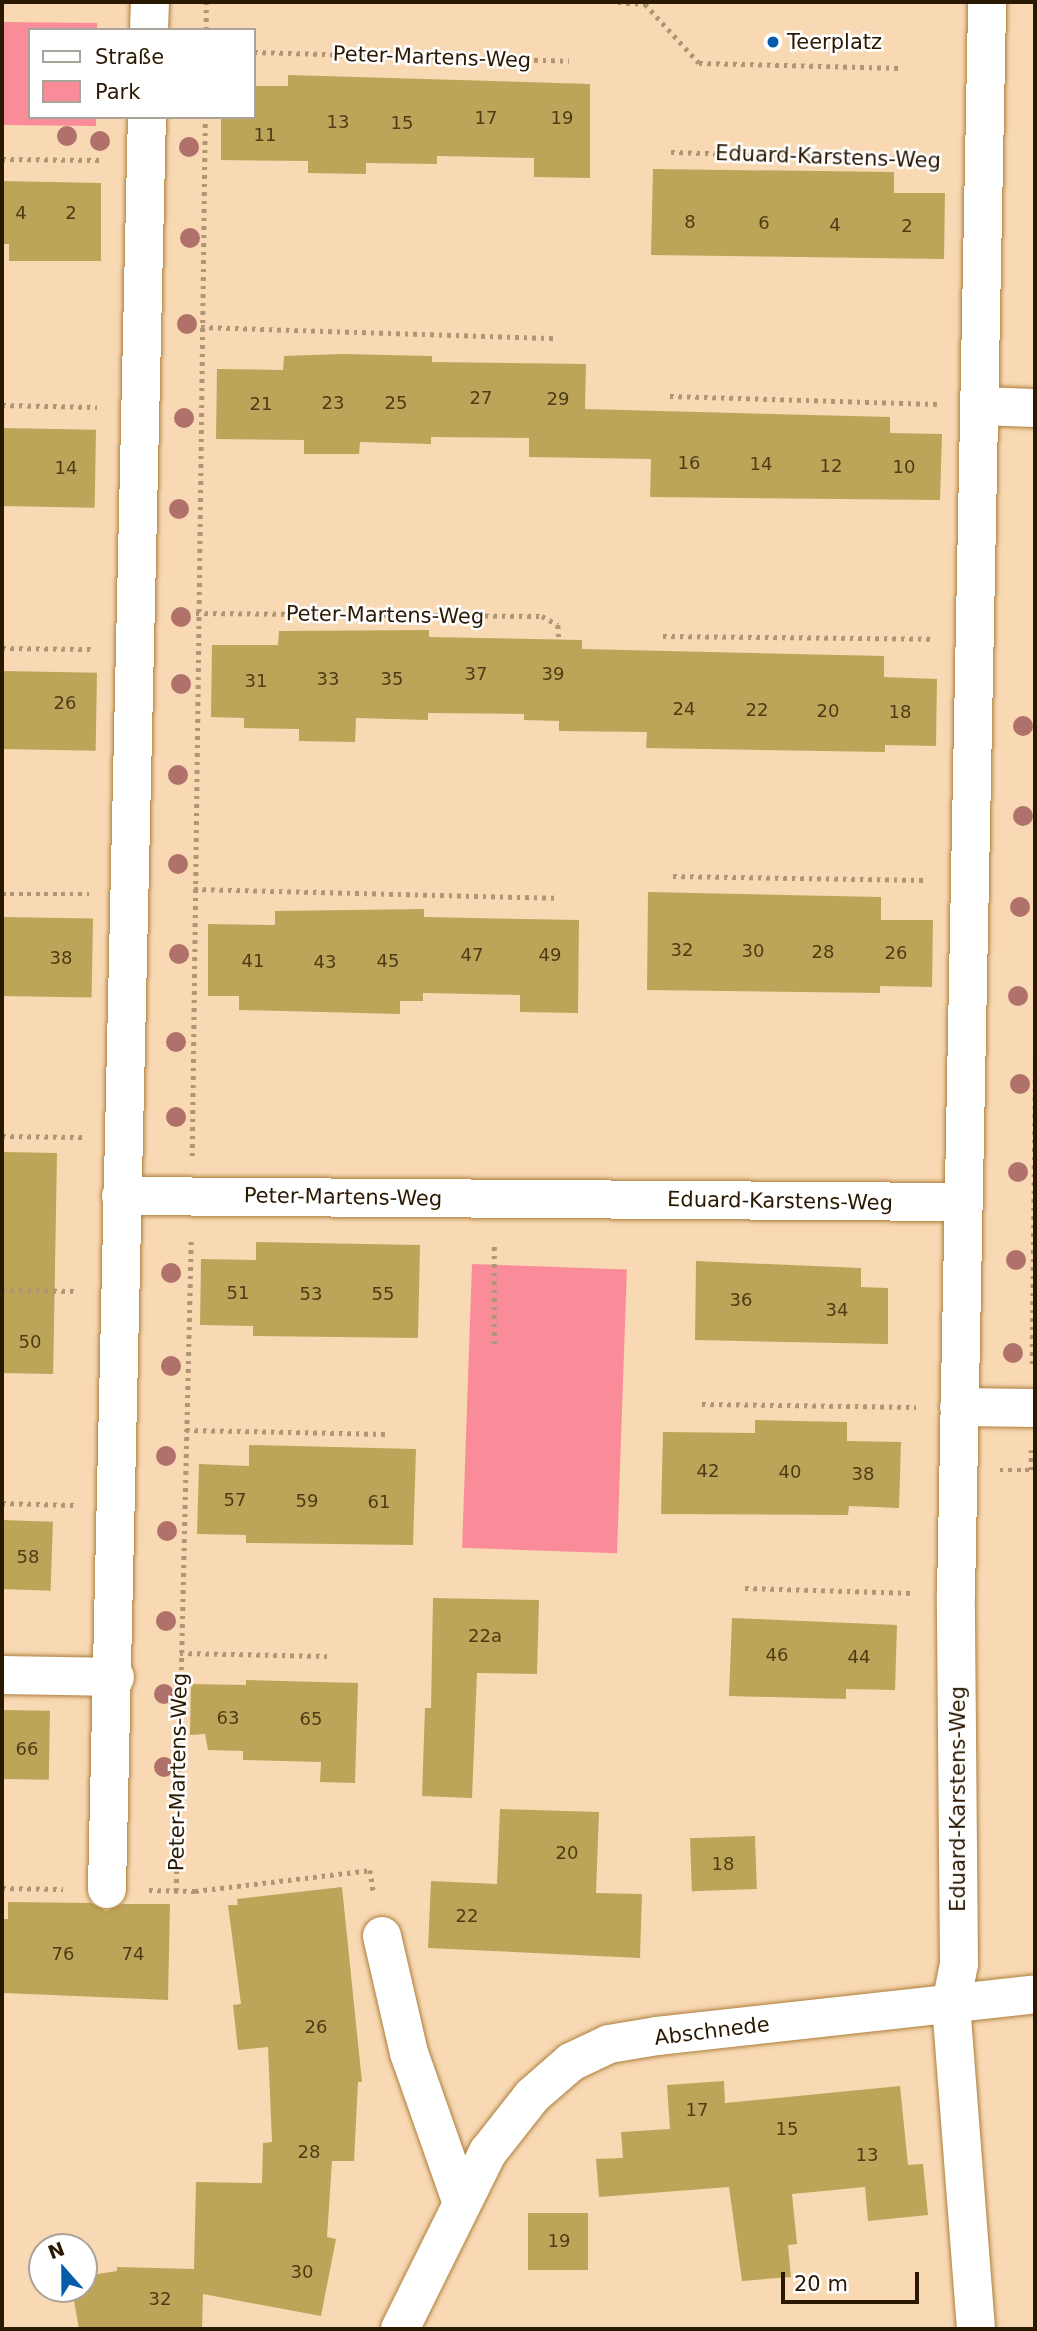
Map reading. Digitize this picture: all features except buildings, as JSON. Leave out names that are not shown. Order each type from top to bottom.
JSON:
[{"type":"street","points":[[149,28],[150,2]]},
{"type":"street","name":"Eduard-Karstens-Weg","points":[[976,2329],[951,2004],[959,1964],[956,1594],[987,2]]},
{"type":"street","points":[[107,1889],[115,1677],[122,1138],[147,119]]},
{"type":"street","points":[[980,406],[1035,408]]},
{"type":"street","name":"Peter-Martens-Weg","points":[[121,1196],[597,1199]]},
{"type":"street","name":"Eduard-Karstens-Weg","points":[[597,1199],[963,1202]]},
{"type":"street","points":[[959,1407],[1033,1408]]},
{"type":"street","points":[[2,1675],[115,1677]]},
{"type":"street","points":[[382,1936],[409,2053],[461,2201]]},
{"type":"street","name":"Abschnede","points":[[400,2329],[461,2201],[488,2152],[532,2096],[571,2062],[609,2045],[1035,1994]]},
{"type":"path","points":[[206,2],[206,28]]},
{"type":"path","points":[[618,2],[645,4],[699,63],[901,68]]},
{"type":"path","name":"Peter-Martens-Weg","points":[[256,52],[569,61]]},
{"type":"path","name":"Peter-Martens-Weg","points":[[176,1891],[192,1196],[196,613],[205,119]]},
{"type":"path","name":"Eduard-Karstens-Weg","points":[[671,152],[985,162]]},
{"type":"path","points":[[2,159],[146,161]]},
{"type":"path","points":[[201,327],[558,338]]},
{"type":"path","points":[[670,396],[980,406]]},
{"type":"path","points":[[2,405],[140,408]]},
{"type":"path","name":"Peter-Martens-Weg","points":[[196,613],[542,616],[558,625],[559,638]]},
{"type":"path","points":[[663,636],[975,640]]},
{"type":"path","points":[[2,648],[134,649]]},
{"type":"path","points":[[673,876],[970,880]]},
{"type":"path","points":[[194,890],[555,898]]},
{"type":"path","points":[[2,894],[128,894]]},
{"type":"path","points":[[958,1471],[1031,1470],[1035,1053]]},
{"type":"path","points":[[2,1136],[122,1138]]},
{"type":"path","points":[[494,1199],[494,1344]]},
{"type":"path","points":[[2,1290],[120,1292]]},
{"type":"path","points":[[702,1404],[959,1407]]},
{"type":"path","points":[[186,1430],[388,1434]]},
{"type":"path","points":[[2,1503],[117,1507]]},
{"type":"path","points":[[745,1588],[956,1594]]},
{"type":"path","name":"Peter-Martens-Weg","points":[[180,1653],[327,1657]]},
{"type":"path","name":"Peter-Martens-Weg","points":[[183,1891],[370,1870],[382,1936]]},
{"type":"path","points":[[2,1888],[107,1889]]},
{"type":"green space","points":[[2,22],[97,23],[97,28],[28,28],[28,119],[96,119],[96,126],[2,125]]},
{"type":"green space","points":[[472,1264],[627,1269],[617,1553],[462,1548]]},
{"type":"place","name":"Teerplatz","points":[[773,42]]}]
